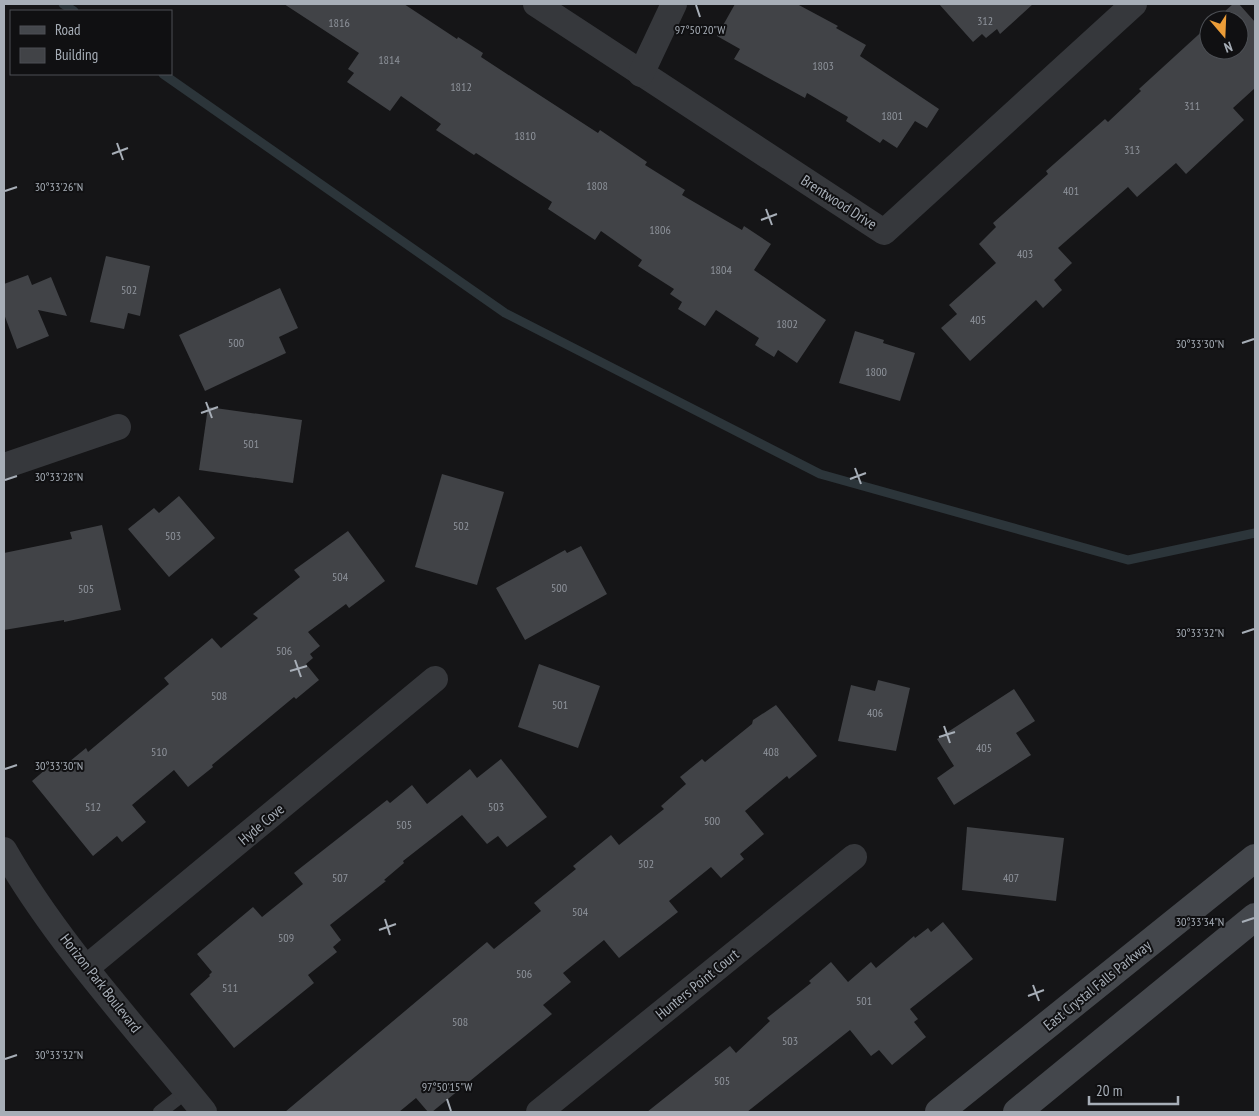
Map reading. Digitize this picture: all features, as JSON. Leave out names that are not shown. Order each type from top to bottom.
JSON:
[{"type":"main road","name":"East Crystal Falls Parkway","points":[[939,1112],[1255,858]]},
{"type":"main road","points":[[1017,1112],[1255,917]]},
{"type":"street","name":"Brentwood Drive","points":[[536,4],[884,232],[1134,4]]},
{"type":"street","points":[[641,74],[674,4]]},
{"type":"street","points":[[4,466],[118,427]]},
{"type":"street","name":"Hyde Cove","points":[[86,968],[435,679]]},
{"type":"street","name":"Horizon Park Boulevard","points":[[4,850],[20,878],[86,968],[204,1112]]},
{"type":"street","name":"Hunters Point Court","points":[[539,1112],[854,857]]},
{"type":"lane","points":[[160,1112],[187,1091]]},
{"type":"building","points":[[284,4],[404,4],[457,39],[458,37],[483,53],[481,57],[524,85],[598,133],[600,130],[647,162],[645,165],[685,190],[682,195],[742,230],[744,226],[771,244],[754,270],[826,320],[797,363],[778,350],[774,357],[755,345],[759,338],[716,310],[705,326],[678,309],[682,302],[670,294],[674,289],[638,266],[642,260],[601,231],[595,240],[548,209],[552,202],[476,153],[474,155],[436,130],[441,124],[401,96],[390,111],[347,82],[354,73],[348,69],[359,53]]},
{"type":"building","points":[[735,4],[797,4],[838,26],[836,28],[866,45],[860,56],[939,109],[927,128],[915,121],[897,148],[883,139],[880,143],[846,121],[848,117],[807,93],[805,98],[734,59],[740,49],[717,36]]},
{"type":"building","points":[[939,4],[1033,4],[1000,34],[997,29],[986,38],[982,34],[973,42]]},
{"type":"building","points":[[1233,4],[1239,4],[1244,10],[1226,10]]},
{"type":"building","points":[[1249,15],[1255,22],[1255,88],[1233,108],[1244,120],[1186,174],[1176,163],[1137,197],[1128,187],[1058,248],[1072,263],[1054,280],[1062,290],[1043,308],[1036,300],[970,361],[941,328],[957,314],[949,305],[996,263],[979,244],[996,227],[993,223],[1048,174],[1046,171],[1105,119],[1108,122],[1141,91],[1139,89],[1199,34],[1199,60],[1249,60]]},
{"type":"building","points":[[106,256],[150,266],[140,316],[128,313],[124,329],[90,322]]},
{"type":"building","points":[[28,275],[32,285],[51,277],[67,316],[38,310],[49,336],[17,349],[4,314],[4,284]]},
{"type":"building","points":[[280,288],[298,328],[279,337],[286,353],[205,391],[179,335]]},
{"type":"building","points":[[855,331],[884,340],[883,343],[915,353],[900,401],[839,383]]},
{"type":"building","points":[[208,407],[302,420],[293,483],[199,470]]},
{"type":"building","points":[[442,474],[504,492],[477,585],[415,567]]},
{"type":"building","points":[[179,496],[215,538],[169,577],[128,529],[154,508],[159,513]]},
{"type":"building","points":[[102,525],[121,610],[64,622],[64,620],[4,630],[4,553],[72,539],[70,532]]},
{"type":"building","points":[[348,531],[385,581],[349,608],[346,604],[308,632],[320,646],[310,654],[313,658],[306,664],[319,680],[296,699],[294,697],[188,787],[174,770],[132,805],[146,822],[122,842],[117,836],[93,856],[32,781],[52,764],[58,771],[86,748],[88,752],[169,684],[164,678],[212,638],[221,648],[258,618],[253,614],[300,577],[294,570]]},
{"type":"building","points":[[581,546],[607,594],[525,640],[496,588],[565,550],[567,553]]},
{"type":"building","points":[[539,664],[600,686],[578,748],[518,727]]},
{"type":"building","points":[[878,680],[910,688],[896,751],[838,741],[851,685],[875,691]]},
{"type":"building","points":[[1014,689],[1035,721],[1016,733],[1031,755],[954,805],[937,778],[954,766],[937,739]]},
{"type":"building","points":[[776,705],[817,756],[789,779],[787,776],[745,811],[764,834],[740,854],[744,859],[721,878],[711,867],[669,901],[678,912],[619,958],[604,940],[563,973],[571,982],[543,1005],[552,1014],[432,1112],[428,1112],[416,1098],[399,1112],[285,1112],[487,942],[494,949],[541,911],[534,903],[576,869],[573,866],[611,835],[619,845],[664,809],[661,806],[686,784],[680,777],[702,759],[705,762],[752,724],[753,720]]},
{"type":"building","points":[[501,759],[547,817],[507,847],[498,836],[487,844],[462,815],[403,861],[404,863],[384,880],[386,881],[330,925],[341,940],[333,947],[337,952],[308,975],[314,983],[234,1048],[190,994],[212,972],[197,954],[253,907],[262,917],[303,884],[294,873],[387,800],[390,803],[412,785],[427,804],[470,769],[477,778]]},
{"type":"building","points":[[967,827],[1064,838],[1056,901],[962,890]]},
{"type":"building","points":[[943,922],[973,959],[910,1009],[918,1019],[914,1022],[926,1037],[892,1065],[879,1050],[871,1056],[850,1030],[747,1112],[647,1112],[730,1046],[736,1053],[770,1021],[767,1018],[811,983],[809,981],[831,962],[848,982],[871,962],[876,968],[914,936],[915,938],[928,928],[931,932]]},
{"type":"waterway","points":[[63,4],[72,10]]},
{"type":"waterway","points":[[164,75],[505,313],[820,474],[1128,560],[1255,533]]}]
